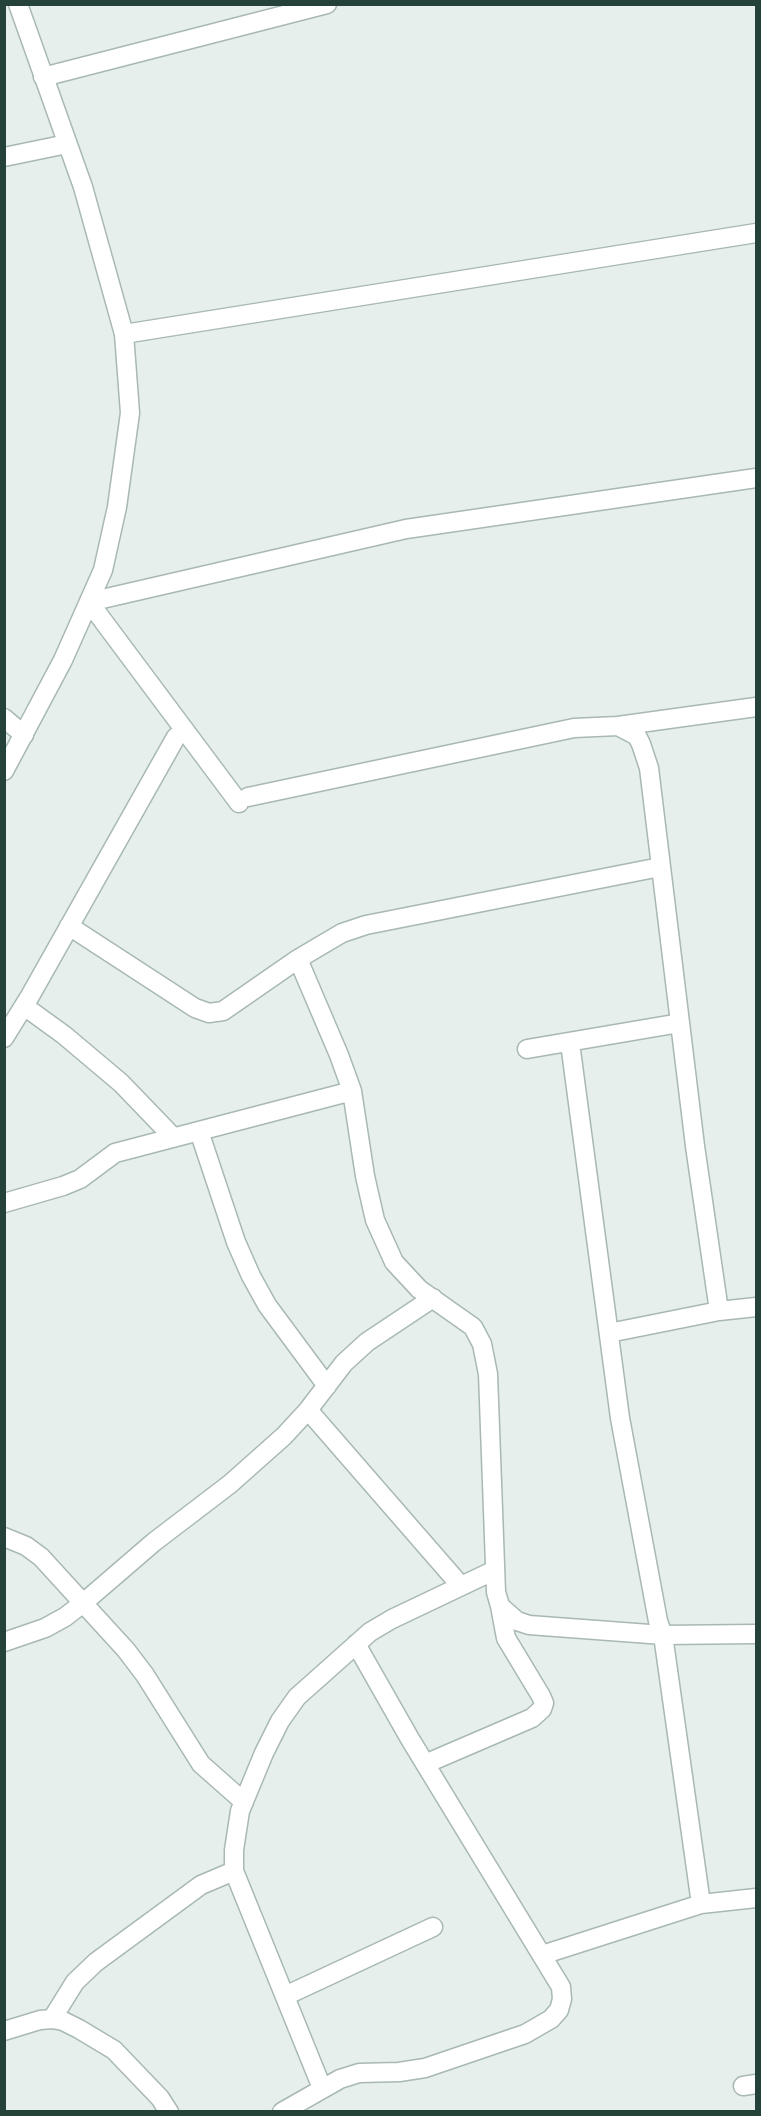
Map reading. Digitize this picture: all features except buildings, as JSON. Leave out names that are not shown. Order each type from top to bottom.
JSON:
[{"type":"street","points":[[4,771],[63,660],[103,570],[117,507],[130,413],[124,334],[83,187],[18,4]]},
{"type":"street","points":[[43,77],[327,4]]},
{"type":"street","points":[[4,157],[67,144]]},
{"type":"street","points":[[124,334],[756,233]]},
{"type":"street","points":[[89,602],[406,529],[756,478]]},
{"type":"street","points":[[89,602],[243,800],[574,728],[618,726],[756,707]]},
{"type":"street","points":[[4,718],[24,735]]},
{"type":"street","points":[[618,726],[637,736],[649,768],[695,1146],[719,1311]]},
{"type":"street","points":[[4,1038],[176,736]]},
{"type":"street","points":[[69,926],[195,1008],[209,1013],[223,1011],[298,959],[342,933],[366,925],[660,867]]},
{"type":"street","points":[[298,959],[352,1091],[364,1176],[375,1220],[394,1262],[419,1289],[472,1327],[482,1344],[488,1374],[496,1592],[506,1638],[544,1703],[542,1709],[532,1718],[425,1764]]},
{"type":"street","points":[[24,1006],[64,1035],[121,1083],[173,1137]]},
{"type":"street","points":[[527,1048],[570,1043],[680,1023]]},
{"type":"street","points":[[570,1043],[620,1418],[658,1622],[663,1635],[701,1904]]},
{"type":"street","points":[[4,1203],[80,1179],[115,1153],[352,1091]]},
{"type":"street","points":[[199,1131],[236,1242],[251,1276],[267,1305],[327,1386]]},
{"type":"street","points":[[4,1642],[45,1628],[82,1604],[154,1542],[230,1484],[284,1436],[308,1410],[344,1363],[367,1342],[433,1298]]},
{"type":"street","points":[[609,1333],[719,1311],[756,1307]]},
{"type":"street","points":[[308,1410],[461,1586]]},
{"type":"street","points":[[4,1537],[26,1546],[41,1557],[132,1658],[201,1764],[244,1802]]},
{"type":"street","points":[[322,2088],[234,1871],[234,1850],[240,1811],[280,1721],[297,1697],[370,1632],[495,1570]]},
{"type":"street","points":[[500,1606],[518,1621],[529,1626],[663,1635],[756,1634]]},
{"type":"street","points":[[282,2112],[340,2079],[359,2073],[399,2072],[425,2068],[493,2046],[538,2028],[559,2010],[562,1999],[561,1987],[425,1764],[356,1644]]},
{"type":"street","points":[[52,2019],[75,1982],[96,1962],[201,1885],[234,1871]]},
{"type":"street","points":[[542,1955],[701,1904],[756,1898]]},
{"type":"street","points":[[285,1996],[433,1927]]},
{"type":"street","points":[[4,2031],[40,2020],[63,2021],[114,2050],[160,2098],[169,2112]]}]
